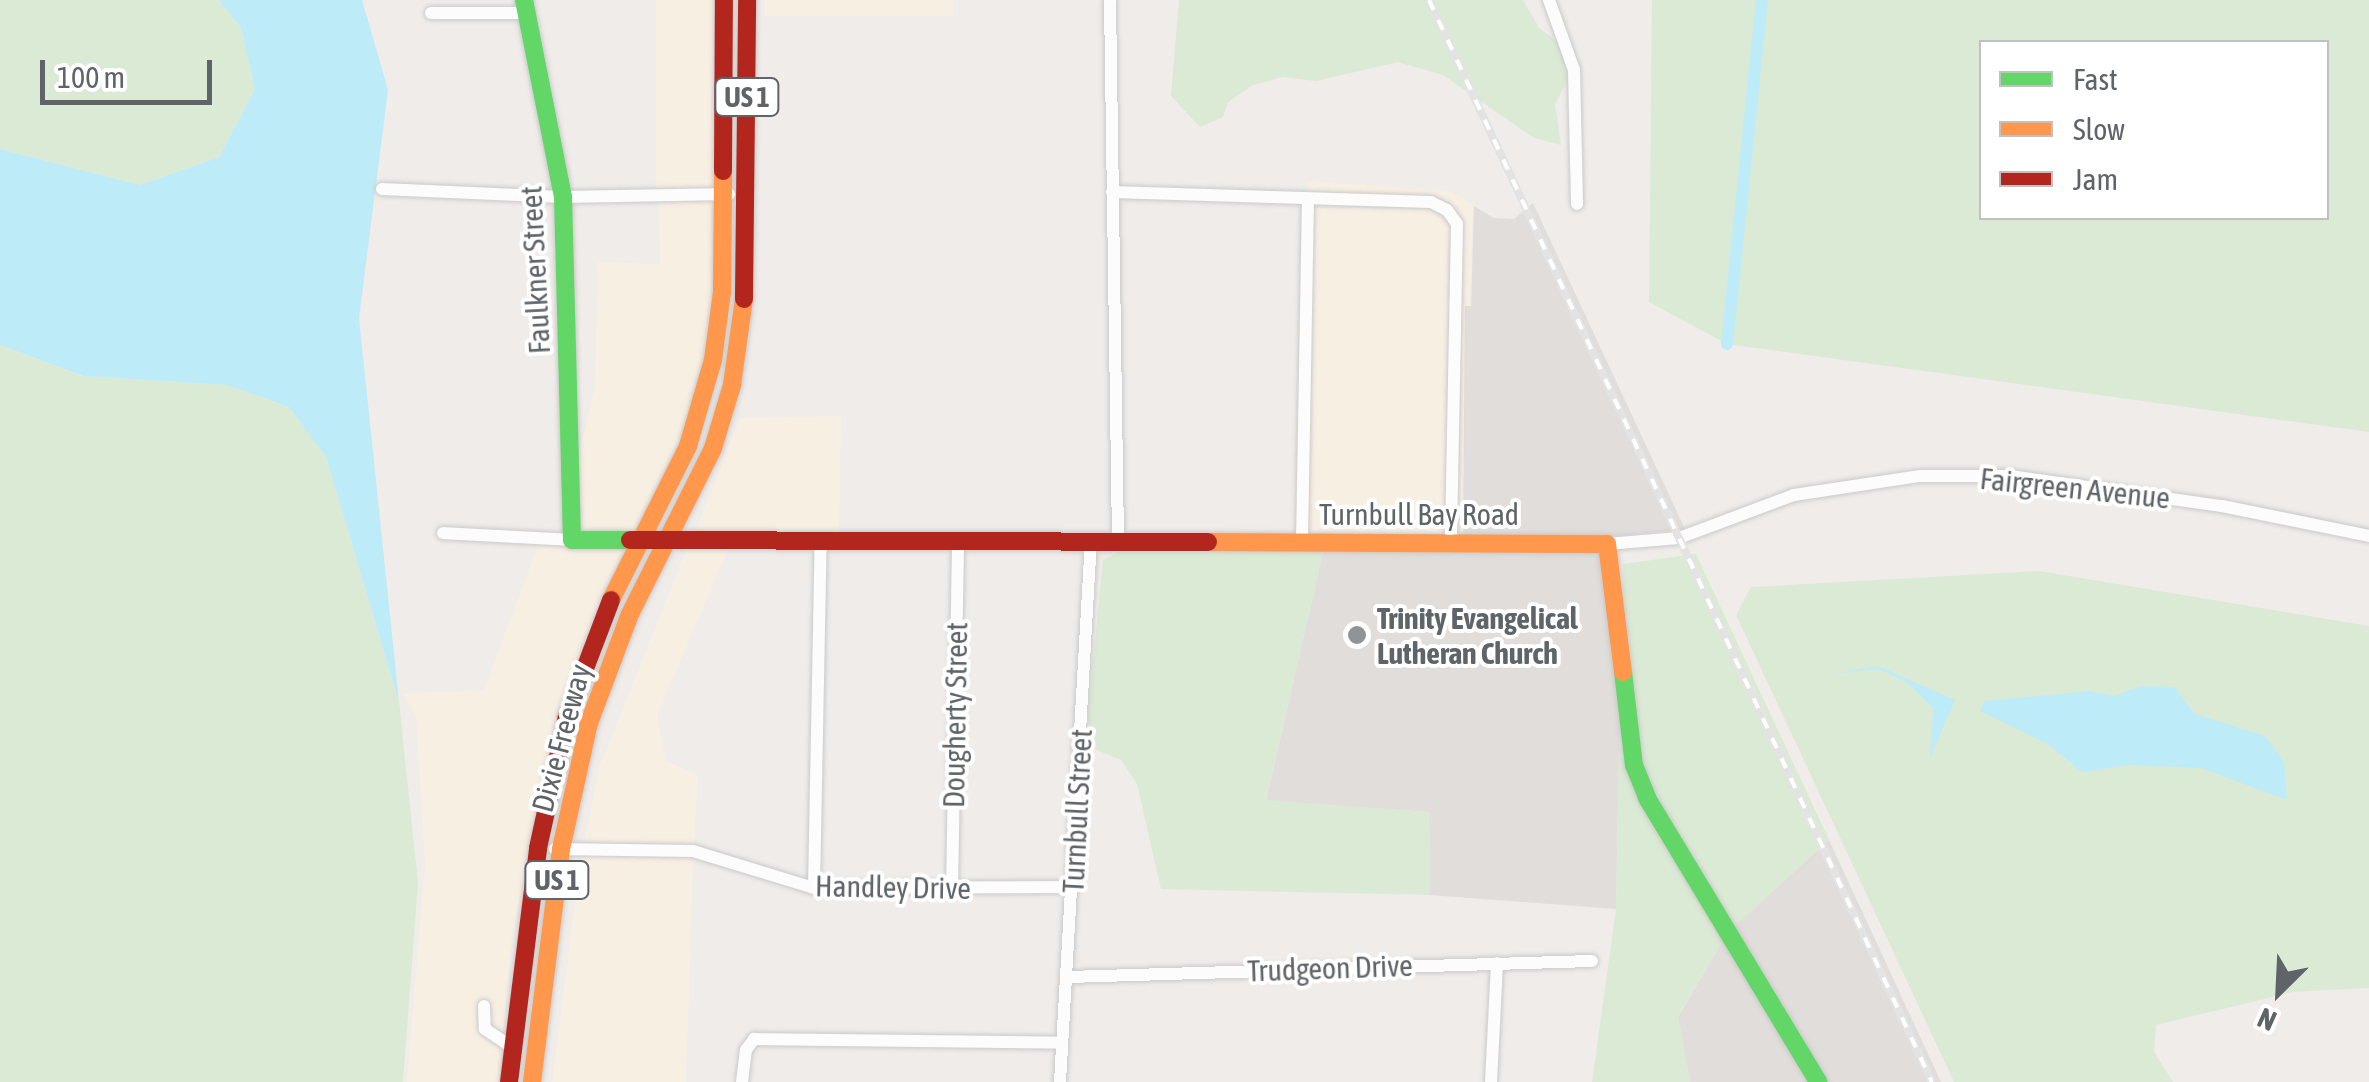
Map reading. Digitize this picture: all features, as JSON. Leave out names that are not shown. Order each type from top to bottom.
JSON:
[{"type":"main road","name":"US 1","points":[[640,540],[679,467],[709,380],[722,292],[724,0]]},
{"type":"main road","name":"US 1","points":[[668,540],[708,460],[732,385],[744,305],[748,0]]},
{"type":"main road","name":"Faulkner Street","points":[[526,6],[563,197],[572,540]]},
{"type":"main road","name":"Turnbull Bay Road","points":[[572,540],[1451,540],[1606,544]]},
{"type":"main road","name":"Dixie Freeway","points":[[508,1082],[538,848],[578,684],[640,540]]},
{"type":"main road","name":"Dixie Freeway","points":[[532,1082],[561,849],[603,682],[668,540]]},
{"type":"main road","points":[[1606,544],[1634,765],[1651,808],[1818,1082]]},
{"type":"street","points":[[1110,0],[1118,539]]},
{"type":"street","points":[[1550,0],[1574,70],[1577,204]]},
{"type":"street","points":[[431,13],[526,6]]},
{"type":"street","points":[[382,189],[563,197],[746,194]]},
{"type":"street","points":[[1112,192],[1308,202],[1431,202],[1447,210],[1456,224],[1451,540]]},
{"type":"street","points":[[1302,541],[1308,202]]},
{"type":"street","name":"Fairgreen Avenue","points":[[1606,544],[1680,538],[1794,495],[1919,476],[2010,476],[2222,506],[2369,536]]},
{"type":"street","points":[[442,533],[572,540]]},
{"type":"street","points":[[814,888],[821,539]]},
{"type":"street","name":"Dougherty Street","points":[[952,890],[958,539]]},
{"type":"street","name":"Turnbull Street","points":[[1060,1082],[1091,539]]},
{"type":"street","name":"Handley Drive","points":[[538,848],[692,851],[814,888],[1074,887]]},
{"type":"street","name":"Trudgeon Drive","points":[[1068,976],[1592,961]]},
{"type":"street","points":[[1491,1082],[1497,963]]},
{"type":"street","points":[[484,1006],[485,1028],[513,1048]]},
{"type":"street","points":[[742,1082],[746,1050],[754,1039],[1062,1043]]},
{"type":"shaded area","points":[[656,0],[718,0],[718,188],[656,188]]},
{"type":"shaded area","points":[[765,0],[953,0],[953,16],[765,16]]},
{"type":"shaded area","points":[[1308,181],[1452,192],[1473,204],[1470,307],[1465,307],[1463,534],[1457,534],[1462,219],[1449,201],[1432,195],[1307,195]]},
{"type":"shaded area","points":[[717,200],[711,341],[690,422],[637,534],[578,533],[576,467],[595,387],[598,262],[660,264],[659,201]]},
{"type":"shaded area","points":[[1533,203],[1685,529],[1607,537],[1463,534],[1465,306],[1471,306],[1474,206],[1494,218],[1514,219]]},
{"type":"shaded area","points":[[1314,208],[1429,209],[1450,226],[1445,534],[1308,534]]},
{"type":"shaded area","points":[[841,416],[839,533],[695,533],[740,418]]},
{"type":"shaded area","points":[[688,546],[729,548],[657,716],[666,761],[698,775],[694,844],[584,843],[599,768]]},
{"type":"shaded area","points":[[630,547],[559,708],[513,931],[498,1082],[407,1082],[425,864],[416,716],[403,694],[484,690],[537,548]]},
{"type":"shaded area","points":[[1324,548],[1601,551],[1620,700],[1616,909],[1430,895],[1429,812],[1266,801]]},
{"type":"shaded area","points":[[1829,840],[1941,1082],[1826,1082],[1731,929]]},
{"type":"shaded area","points":[[581,856],[693,858],[686,1082],[552,1082]]},
{"type":"shaded area","points":[[1723,940],[1811,1082],[1690,1082],[1678,1017]]},
{"type":"green space","points":[[0,0],[219,0],[241,28],[255,89],[219,157],[140,185],[0,149]]},
{"type":"green space","points":[[1179,0],[1523,0],[1539,28],[1563,46],[1568,79],[1555,104],[1561,145],[1534,138],[1443,75],[1398,62],[1316,81],[1283,77],[1253,85],[1228,102],[1223,117],[1200,127],[1171,96]]},
{"type":"green space","points":[[1652,0],[2369,0],[2369,432],[1727,344],[1649,302]]},
{"type":"green space","points":[[0,345],[82,376],[227,385],[289,407],[326,457],[399,702],[418,883],[403,1082],[0,1082]]},
{"type":"green space","points":[[1128,547],[1324,548],[1266,800],[1429,812],[1430,895],[1161,889],[1137,784],[1121,760],[1092,748],[1088,716],[1103,560]]},
{"type":"green space","points":[[1696,554],[1829,840],[1731,929],[1660,814],[1640,762],[1622,614],[1623,564]]},
{"type":"green space","points":[[2039,571],[2369,626],[2369,988],[2293,992],[2156,1025],[2154,1052],[2173,1082],[1954,1082],[1736,615],[1751,587]]},
{"type":"green space","points":[[1620,700],[1629,768],[1649,821],[1723,940],[1678,1016],[1690,1082],[1592,1082],[1616,909]]},
{"type":"water","points":[[219,0],[362,0],[388,90],[359,318],[399,702],[326,457],[289,407],[227,385],[83,376],[0,345],[0,149],[140,185],[219,157],[255,89],[241,28]]},
{"type":"water","points":[[1878,666],[1955,700],[1930,758],[1933,708],[1909,684],[1879,669],[1831,674]]},
{"type":"water","points":[[2140,686],[2174,687],[2195,714],[2265,736],[2284,762],[2287,800],[2201,768],[2129,765],[2082,772],[2048,744],[1980,711],[1984,701],[2090,691],[2115,696]]},
{"type":"waterway","points":[[1727,344],[1762,0]]},
{"type":"railway","points":[[1429,0],[1932,1082]]},
{"type":"traffic: fast","points":[[524,0],[563,197],[572,540],[630,540]]},
{"type":"traffic: fast","points":[[1623,672],[1634,765],[1647,798],[1818,1082]]},
{"type":"traffic: slow","points":[[611,600],[688,446],[713,360],[722,292],[723,171]]},
{"type":"traffic: slow","points":[[532,1082],[561,849],[589,723],[630,614],[713,448],[732,385],[744,299]]},
{"type":"traffic: slow","points":[[1208,542],[1607,544],[1623,672]]},
{"type":"traffic: jam","points":[[723,171],[724,0]]},
{"type":"traffic: jam","points":[[744,299],[747,0]]},
{"type":"traffic: jam","points":[[630,540],[1208,542]]},
{"type":"traffic: jam","points":[[509,1082],[538,848],[567,716],[611,600]]},
{"type":"place","name":"Trinity Evangelical Lutheran Church","points":[[1357,635]]}]
